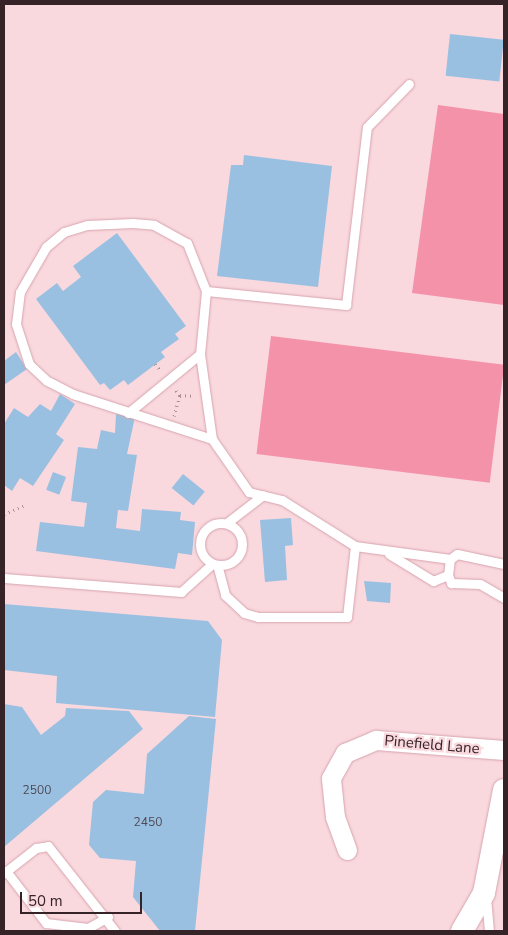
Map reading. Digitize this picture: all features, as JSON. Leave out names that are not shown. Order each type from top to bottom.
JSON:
[{"type":"street","name":"Pinefield Lane","points":[[347,850],[335,817],[331,778],[345,753],[376,740],[504,750]]},
{"type":"street","points":[[462,931],[484,893],[504,790]]},
{"type":"lane","points":[[206,292],[346,305],[367,127],[409,84]]},
{"type":"lane","points":[[212,440],[73,394],[46,380],[29,364],[16,324],[20,292],[32,266],[64,232],[112,223],[154,225],[188,243],[206,292],[200,354],[212,440],[249,492],[282,500],[355,546],[388,554],[450,559],[457,554],[475,555],[504,564]]},
{"type":"lane","points":[[128,413],[200,354]]},
{"type":"lane","points":[[228,522],[263,495]]},
{"type":"lane","points":[[4,578],[181,592],[214,567],[233,562],[240,550],[236,526],[228,522],[213,522],[206,530],[203,556],[214,567],[225,595],[244,613],[258,617],[347,617],[355,546]]},
{"type":"lane","points":[[388,554],[433,581],[448,575]]},
{"type":"lane","points":[[450,559],[448,575],[451,583],[480,584],[504,598]]},
{"type":"lane","points":[[108,918],[88,928],[46,923],[5,872],[36,848],[48,846],[108,918],[115,931]]},
{"type":"lane","points":[[484,893],[489,905],[489,931]]},
{"type":"path","points":[[4,514],[25,505]]},
{"type":"shaded area","points":[[438,105],[504,114],[504,305],[412,293]]},
{"type":"shaded area","points":[[271,336],[504,365],[490,483],[256,454]]},
{"type":"building","points":[[450,34],[504,40],[499,81],[446,76]]},
{"type":"building","points":[[244,155],[332,166],[318,287],[217,276],[231,165],[243,165]]},
{"type":"building","points":[[117,233],[186,326],[175,334],[179,339],[161,352],[165,357],[128,385],[124,380],[110,390],[104,383],[100,385],[36,299],[57,283],[63,291],[81,277],[73,266]]},
{"type":"building","points":[[16,352],[27,369],[4,385],[4,361]]},
{"type":"building","points":[[60,394],[75,404],[56,434],[64,440],[33,486],[20,478],[12,491],[4,485],[4,424],[14,408],[28,417],[40,404],[51,411]]},
{"type":"building","points":[[116,414],[135,417],[127,454],[137,455],[128,511],[118,510],[116,528],[140,531],[142,509],[181,512],[180,520],[195,522],[192,555],[178,553],[175,569],[36,551],[40,522],[84,527],[87,503],[71,501],[78,447],[97,449],[101,430],[115,433]]},
{"type":"building","points":[[53,472],[66,477],[59,495],[46,490]]},
{"type":"building","points":[[183,474],[205,492],[193,506],[172,488]]},
{"type":"building","points":[[291,518],[293,545],[285,546],[287,580],[265,582],[260,520]]},
{"type":"building","points":[[364,581],[391,583],[390,603],[367,601]]},
{"type":"building","points":[[4,604],[208,621],[222,640],[215,717],[56,703],[57,676],[4,670]]},
{"type":"building","points":[[4,704],[22,707],[41,735],[65,716],[66,708],[129,711],[143,729],[4,847]]},
{"type":"building","points":[[189,716],[216,719],[195,931],[160,931],[133,897],[136,861],[100,858],[89,845],[93,802],[106,790],[144,794],[147,754]]}]
